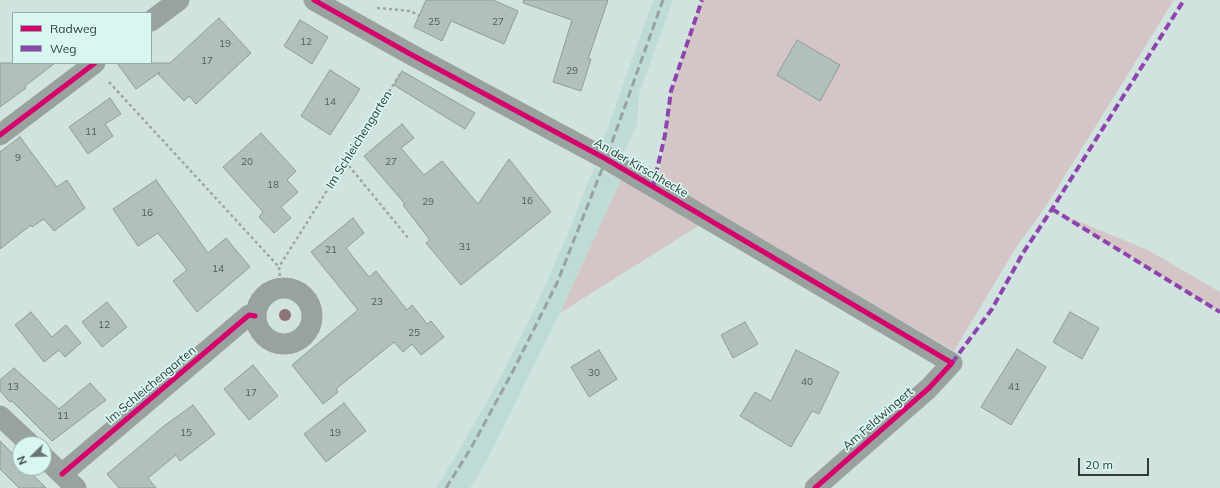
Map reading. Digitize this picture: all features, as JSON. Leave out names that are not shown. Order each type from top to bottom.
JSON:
[{"type":"street","points":[[152,20],[179,0]]},
{"type":"street","name":"An der Kirschhecke","points":[[314,0],[412,55],[606,159],[952,363]]},
{"type":"street","points":[[0,135],[95,64]]},
{"type":"street","points":[[281,288],[292,289],[300,292],[306,298],[310,306],[312,316],[310,326],[305,334],[298,340],[288,344],[279,344],[262,334],[257,326],[255,316],[256,307],[260,300],[267,293],[274,289],[281,288]]},
{"type":"street","name":"Im Schleichengarten","points":[[62,474],[249,315],[255,316]]},
{"type":"street","name":"Am Feldwingert","points":[[815,488],[929,388],[952,363]]},
{"type":"street","points":[[0,416],[21,436]]},
{"type":"street","points":[[52,465],[76,488]]},
{"type":"path","points":[[376,8],[411,11],[419,16]]},
{"type":"path","points":[[95,64],[279,267],[281,288]]},
{"type":"path","points":[[345,161],[409,239]]},
{"type":"shaded area","points":[[653,0],[673,0],[639,94],[637,124],[621,160],[601,147]]},
{"type":"shaded area","points":[[702,0],[1174,0],[1046,206],[1015,249],[954,351],[658,182],[671,91]]},
{"type":"shaded area","points":[[594,167],[621,180],[560,313],[484,466],[470,488],[436,488],[499,380],[536,306],[566,238]]},
{"type":"shaded area","points":[[621,180],[703,223],[560,313]]},
{"type":"shaded area","points":[[1058,213],[1148,250],[1220,292],[1220,312]]},
{"type":"building","points":[[426,0],[493,0],[518,11],[504,44],[451,21],[442,41],[414,27]]},
{"type":"building","points":[[524,0],[608,0],[588,59],[591,59],[581,91],[553,82],[572,20],[523,3]]},
{"type":"building","points":[[219,18],[251,53],[196,104],[189,96],[184,101],[158,74],[160,72],[136,89],[118,64],[170,63]]},
{"type":"building","points":[[300,20],[328,37],[312,64],[284,46]]},
{"type":"building","points":[[797,40],[840,65],[820,101],[777,75]]},
{"type":"building","points":[[0,63],[54,64],[25,86],[26,88],[0,107]]},
{"type":"building","points":[[330,70],[360,89],[330,135],[301,116]]},
{"type":"building","points":[[402,71],[475,113],[465,129],[394,85]]},
{"type":"building","points":[[110,98],[121,114],[105,124],[113,136],[88,154],[69,127]]},
{"type":"building","points":[[402,124],[414,138],[401,148],[424,175],[442,161],[478,204],[509,159],[551,212],[461,285],[426,243],[430,240],[403,205],[405,204],[364,156]]},
{"type":"building","points":[[261,133],[296,171],[287,180],[298,192],[281,207],[291,218],[274,233],[259,217],[263,212],[223,167]]},
{"type":"building","points":[[20,137],[57,187],[67,180],[85,208],[54,231],[44,219],[32,227],[31,225],[0,249],[0,152]]},
{"type":"building","points":[[156,180],[208,253],[226,238],[250,267],[197,312],[173,281],[187,270],[158,233],[138,246],[113,209]]},
{"type":"building","points":[[353,218],[364,233],[346,248],[369,277],[376,271],[407,310],[412,305],[427,324],[431,321],[444,337],[421,355],[412,344],[403,352],[394,342],[336,389],[338,392],[323,404],[292,365],[358,310],[311,252]]},
{"type":"building","points":[[107,302],[127,327],[102,347],[82,322]]},
{"type":"building","points":[[31,312],[52,337],[66,325],[81,343],[65,357],[59,350],[44,362],[15,325]]},
{"type":"building","points":[[1070,312],[1099,328],[1082,359],[1053,342]]},
{"type":"building","points":[[745,322],[758,344],[733,358],[721,335]]},
{"type":"building","points":[[1017,349],[1046,367],[1011,425],[981,407]]},
{"type":"building","points":[[599,350],[617,379],[589,397],[571,367]]},
{"type":"building","points":[[796,350],[839,372],[819,414],[812,411],[791,447],[740,416],[755,392],[771,401]]},
{"type":"building","points":[[253,365],[278,396],[249,420],[224,389]]},
{"type":"building","points":[[14,368],[59,409],[90,383],[106,400],[52,441],[52,436],[47,436],[0,391],[0,380]]},
{"type":"building","points":[[344,403],[366,431],[326,462],[304,434]]},
{"type":"building","points":[[193,405],[215,434],[180,461],[176,455],[148,478],[156,488],[119,488],[107,474],[164,426]]},
{"type":"building","points":[[0,441],[12,453],[12,476],[34,476],[46,488],[19,488],[0,469]]},
{"type":"railway","points":[[446,488],[471,448],[513,371],[557,283],[606,159],[663,0]]},
{"type":"marked path","points":[[653,187],[665,135],[671,91],[702,0]]},
{"type":"marked path","points":[[952,363],[992,309],[1023,253],[1184,0]]},
{"type":"marked path","points":[[1052,209],[1220,312]]},
{"type":"cycle path","points":[[314,0],[412,55],[606,159],[952,363],[929,388],[815,488]]},
{"type":"cycle path","points":[[0,135],[94,64]]},
{"type":"cycle path","points":[[62,474],[249,315],[255,316]]}]
